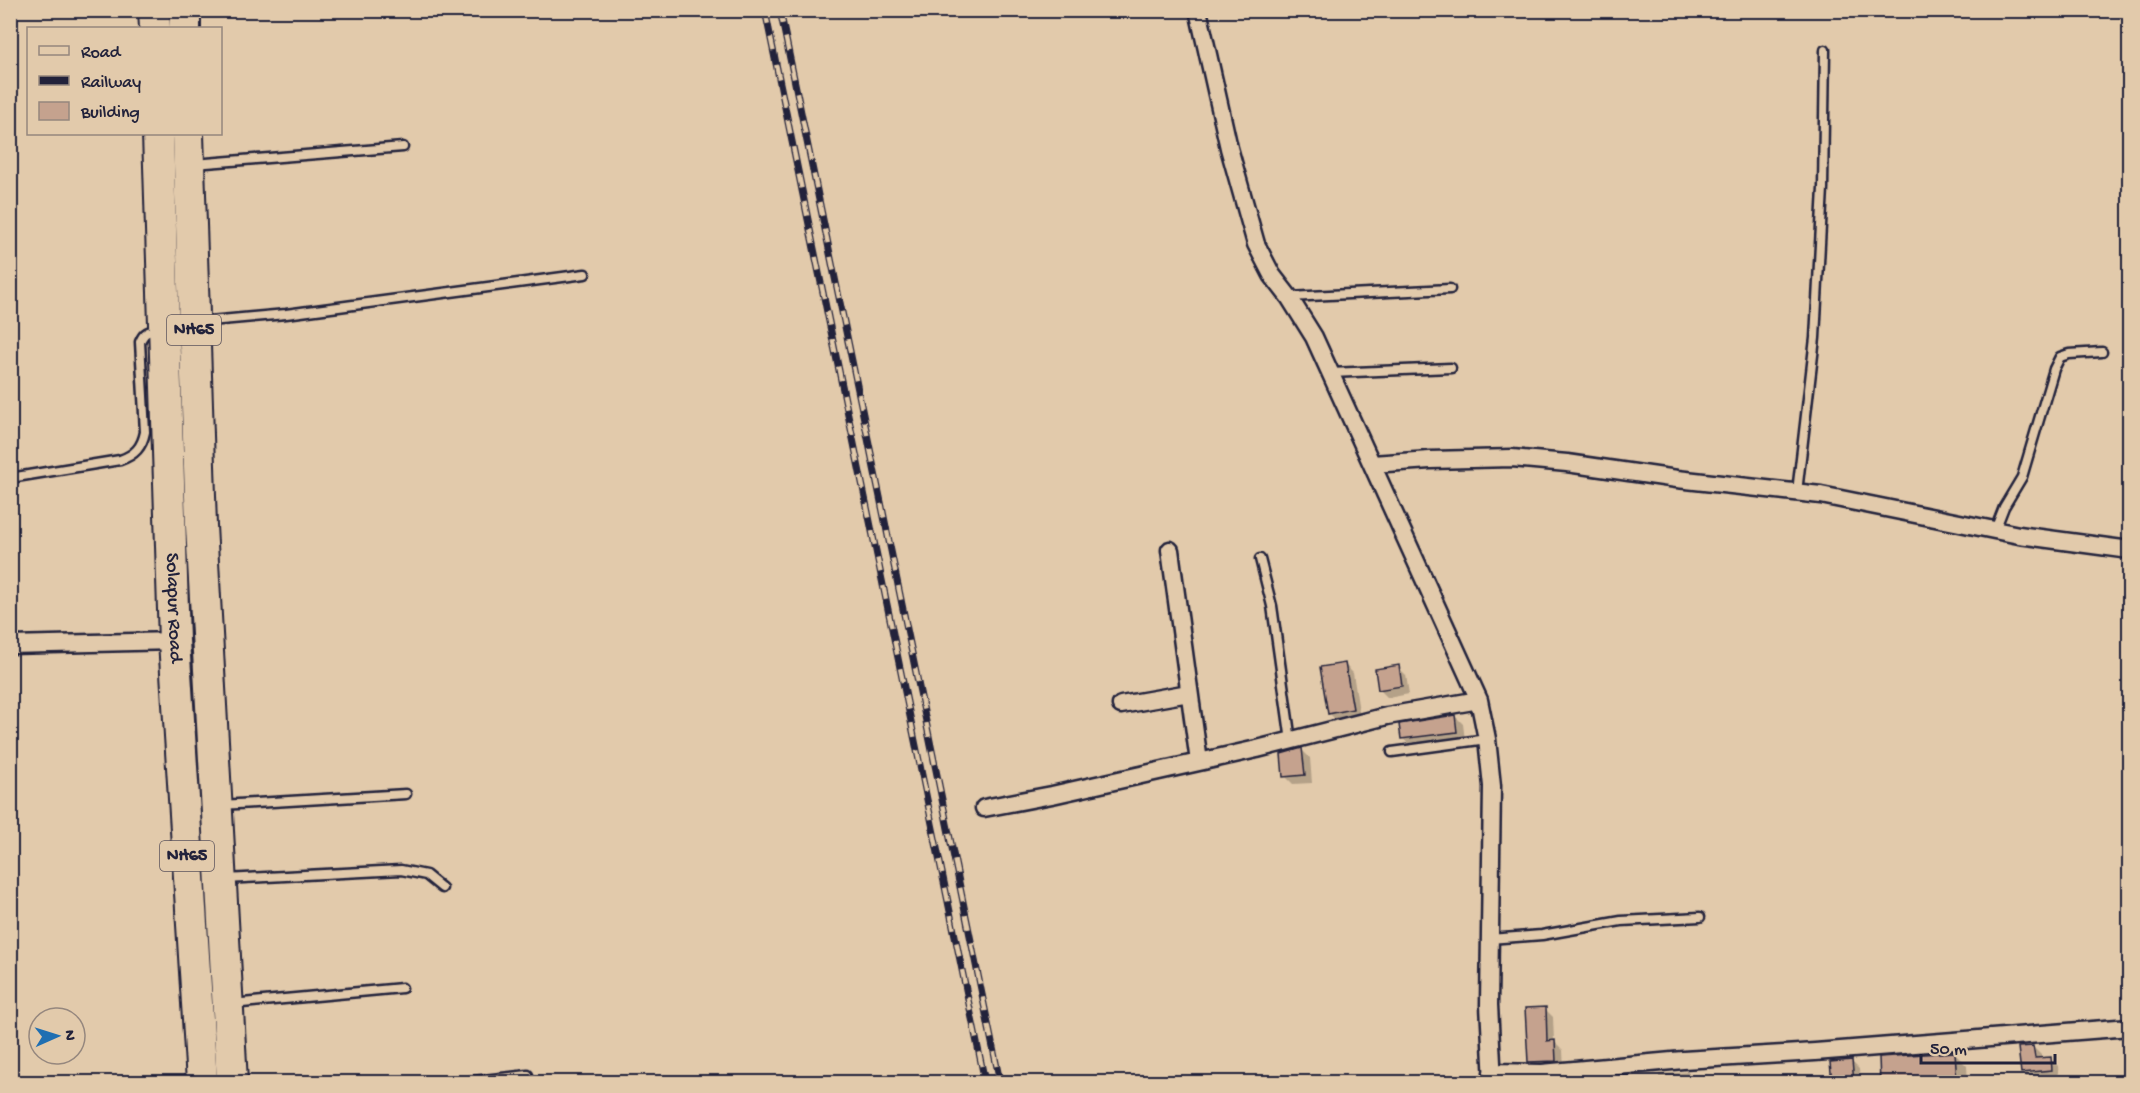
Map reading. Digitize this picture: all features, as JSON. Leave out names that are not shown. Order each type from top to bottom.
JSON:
[{"type":"highway","points":[[154,10],[154,27]]},
{"type":"highway","points":[[185,10],[185,27]]},
{"type":"highway","name":"Solapur Road","points":[[158,135],[173,636],[202,1083]]},
{"type":"highway","name":"Solapur Road","points":[[188,135],[201,526],[232,1083]]},
{"type":"street","points":[[1198,10],[1229,148],[1256,244],[1272,275],[1314,337],[1479,700],[1487,739],[1492,786],[1489,939],[1493,1077],[1683,1060],[2130,1028]]},
{"type":"street","points":[[1372,464],[1512,458],[1821,495],[1995,530],[2130,550]]},
{"type":"street","points":[[1170,550],[1199,762]]},
{"type":"street","points":[[10,645],[173,636]]},
{"type":"street","points":[[1121,705],[1190,693]]},
{"type":"street","points":[[984,808],[1291,741],[1387,716],[1479,700]]},
{"type":"lane","points":[[1797,492],[1815,338],[1823,188],[1825,50]]},
{"type":"lane","points":[[189,165],[403,147]]},
{"type":"lane","points":[[194,323],[286,314],[585,274]]},
{"type":"lane","points":[[1289,297],[1450,289]]},
{"type":"lane","points":[[10,478],[120,460],[131,456],[142,445],[145,432],[140,342],[147,331],[164,329]]},
{"type":"lane","points":[[1995,530],[2004,507],[2022,477],[2054,369],[2060,357],[2069,354],[2102,352]]},
{"type":"lane","points":[[1330,373],[1451,368]]},
{"type":"lane","points":[[1260,559],[1272,606],[1291,741]]},
{"type":"lane","points":[[1392,752],[1487,739]]},
{"type":"lane","points":[[216,805],[406,794]]},
{"type":"lane","points":[[221,880],[401,870],[426,875],[442,888]]},
{"type":"lane","points":[[1489,939],[1542,935],[1621,921],[1700,916]]},
{"type":"lane","points":[[228,1005],[402,988]]},
{"type":"lane","points":[[464,1083],[528,1075]]},
{"type":"building","points":[[1345,663],[1353,709],[1328,714],[1320,667]]},
{"type":"building","points":[[1399,665],[1402,686],[1378,690],[1375,669]]},
{"type":"building","points":[[1455,715],[1457,732],[1401,739],[1399,724]]},
{"type":"building","points":[[1302,748],[1305,775],[1283,777],[1281,754]]},
{"type":"building","points":[[1546,1007],[1547,1041],[1555,1040],[1556,1061],[1528,1062],[1525,1008]]},
{"type":"building","points":[[2033,1046],[2035,1058],[2051,1057],[2052,1070],[2021,1073],[2018,1047]]},
{"type":"building","points":[[1955,1052],[1957,1083],[1880,1083],[1879,1057]]},
{"type":"building","points":[[1852,1060],[1854,1083],[1832,1083],[1830,1062]]},
{"type":"railway","points":[[765,10],[985,1082]]},
{"type":"railway","points":[[780,10],[1000,1082]]}]
